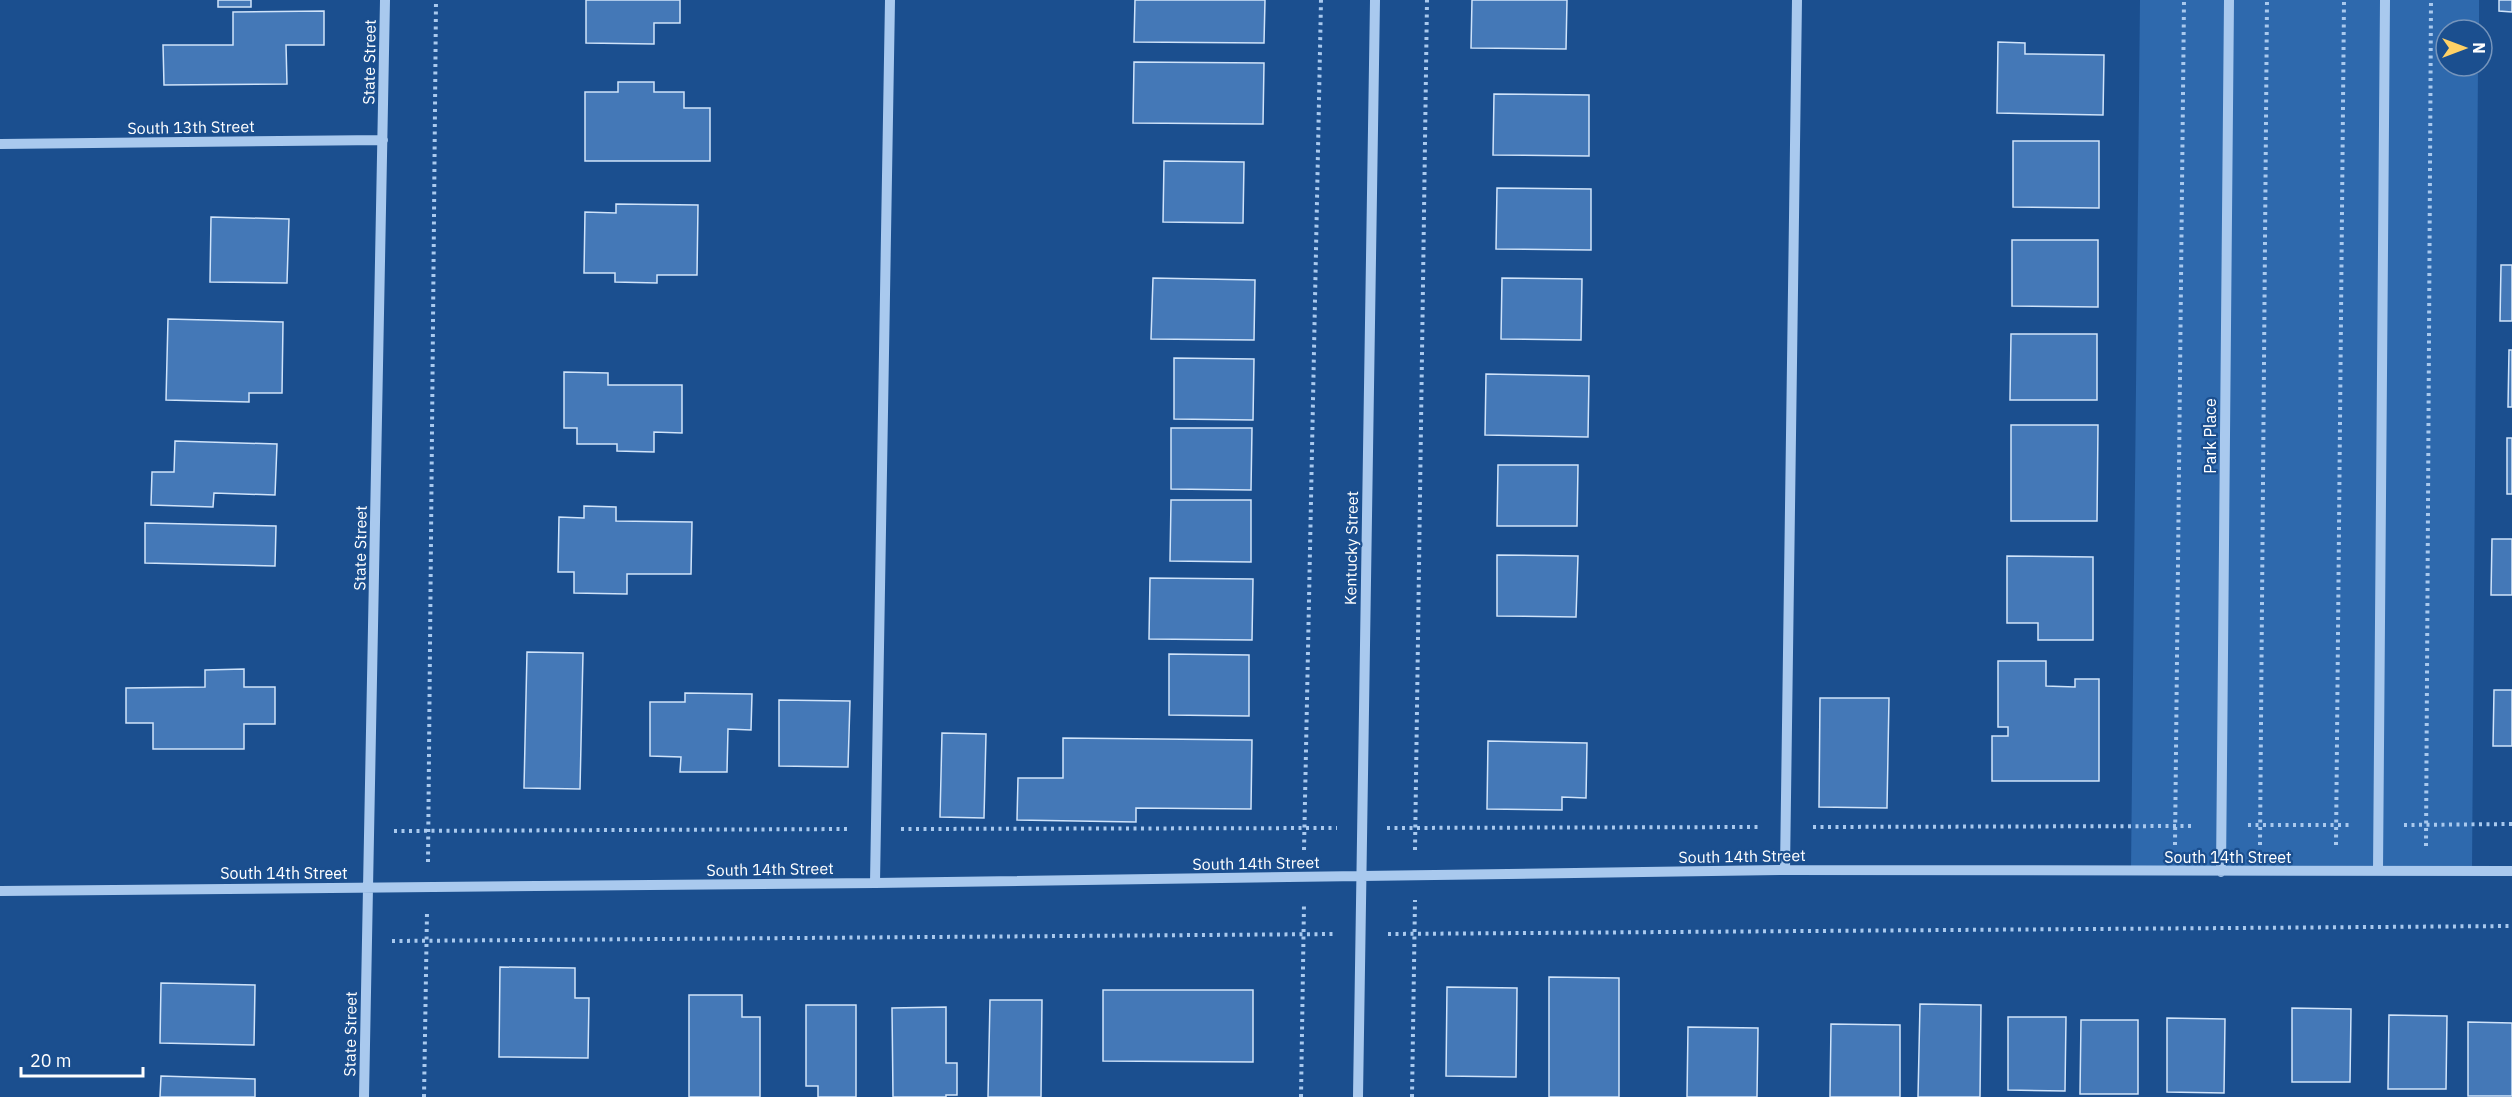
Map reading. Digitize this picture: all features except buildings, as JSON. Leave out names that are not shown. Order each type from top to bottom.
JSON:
[{"type":"street","name":"State Street","points":[[364,1097],[385,0]]},
{"type":"street","points":[[875,883],[890,0]]},
{"type":"street","name":"Kentucky Street","points":[[1358,1097],[1375,0]]},
{"type":"street","points":[[1785,870],[1797,0]]},
{"type":"street","name":"Park Place","points":[[2221,872],[2229,0]]},
{"type":"street","points":[[2378,871],[2385,0]]},
{"type":"street","name":"South 13th Street","points":[[0,144],[382,140]]},
{"type":"street","name":"South 14th Street","points":[[0,891],[1304,878],[1785,870],[2512,871]]},
{"type":"path","points":[[424,1097],[429,831],[436,0]]},
{"type":"path","points":[[1301,1097],[1321,0]]},
{"type":"path","points":[[1412,1097],[1427,0]]},
{"type":"path","points":[[2175,872],[2184,0]]},
{"type":"path","points":[[2260,872],[2267,0]]},
{"type":"path","points":[[2336,871],[2344,0]]},
{"type":"path","points":[[2426,871],[2431,0]]},
{"type":"path","points":[[369,831],[2512,824]]},
{"type":"path","points":[[367,941],[2512,926]]},
{"type":"shaded area","points":[[2140,0],[2479,0],[2479,18],[2434,18],[2434,78],[2478,78],[2472,871],[2131,871]]}]
